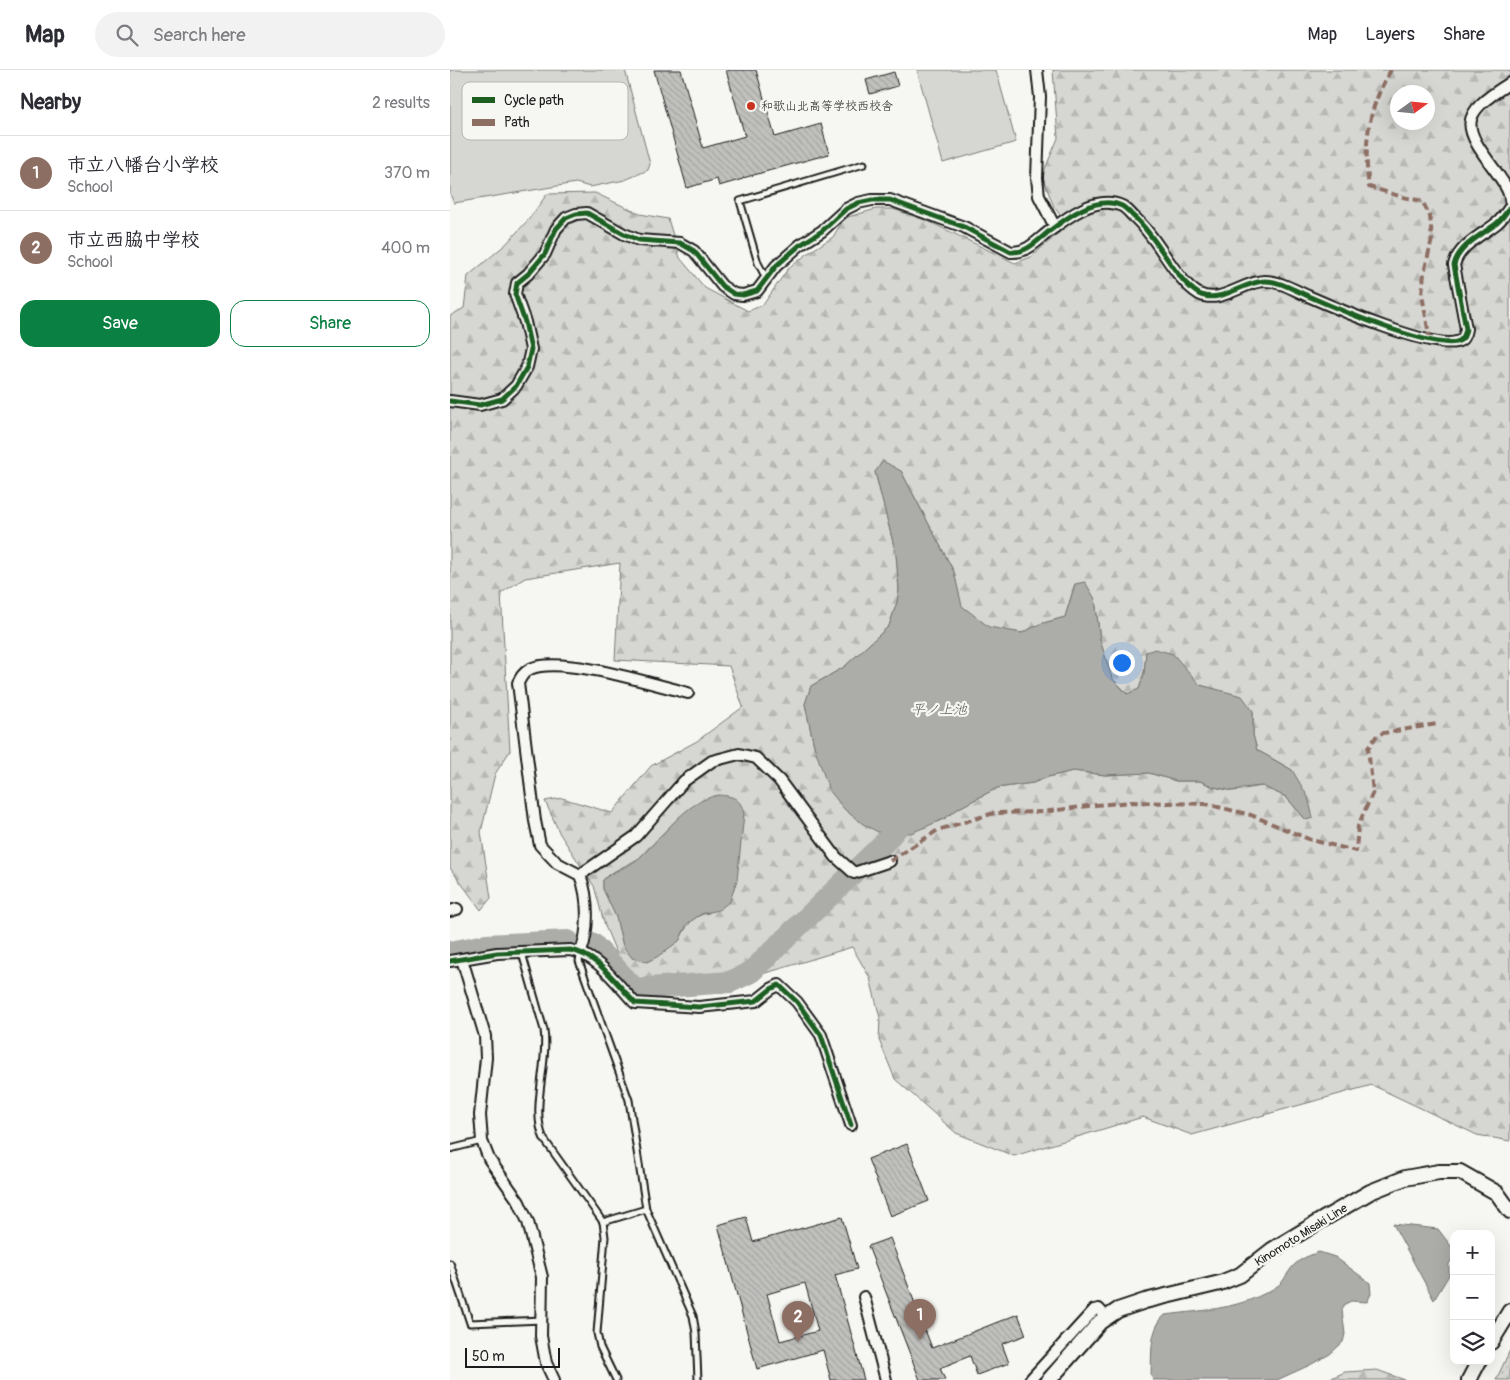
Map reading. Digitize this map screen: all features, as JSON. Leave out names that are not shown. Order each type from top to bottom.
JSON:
[{"type":"main road","name":"Kinomoto Misaki Line","points":[[1049,1380],[1100,1322],[1118,1310],[1145,1301],[1220,1283],[1240,1275],[1272,1250],[1320,1221],[1370,1192],[1405,1178],[1438,1172],[1460,1172],[1497,1193],[1510,1211]]},
{"type":"main road","points":[[1495,1335],[1510,1311]]},
{"type":"main road","points":[[1468,1380],[1477,1365]]},
{"type":"street","points":[[1037,70],[1040,97],[1037,178],[1040,196],[1055,227]]},
{"type":"street","points":[[1510,83],[1486,98],[1476,108],[1470,120],[1476,146],[1506,186],[1510,200]]},
{"type":"street","points":[[450,401],[480,405],[502,399],[516,386],[527,367],[531,349],[525,322],[515,294],[517,283],[528,274],[545,254],[556,229],[566,218],[576,214],[587,214],[624,234],[640,240],[680,243],[694,251],[722,286],[734,294],[743,295],[757,291],[776,266],[800,245],[822,231],[846,208],[858,203],[872,200],[890,200],[964,227],[1011,252],[1029,248],[1068,217],[1093,205],[1108,203],[1122,206],[1144,226],[1185,283],[1200,294],[1210,297],[1264,281],[1279,283],[1343,312],[1430,341],[1448,343],[1459,341],[1465,336],[1466,329],[1454,265],[1456,257],[1462,250],[1499,221],[1510,207]]},
{"type":"street","points":[[581,952],[586,936],[586,900],[580,876],[557,863],[540,845],[535,821],[518,683],[522,674],[531,669],[551,665],[587,669],[688,693]]},
{"type":"street","points":[[580,876],[636,836],[684,781],[712,761],[739,754],[756,758],[779,780],[836,857],[854,874],[890,861]]},
{"type":"street","points":[[450,961],[497,953],[570,950],[581,952],[602,968],[635,1003],[699,1007],[756,1002],[771,989],[779,985],[797,1002],[821,1035],[851,1125]]},
{"type":"street","points":[[462,958],[485,1036],[486,1058],[480,1115],[482,1141],[489,1159],[519,1202],[528,1222],[542,1277],[542,1336],[546,1363],[554,1380]]},
{"type":"street","points":[[864,1297],[886,1380]]},
{"type":"street","points":[[1030,1380],[1094,1310],[1099,1309],[1106,1317]]},
{"type":"lane","points":[[766,278],[758,263],[740,201],[864,164]]},
{"type":"lane","points":[[581,952],[579,961],[629,1100],[646,1209],[693,1316],[696,1333],[698,1380]]},
{"type":"lane","points":[[522,953],[546,1043],[538,1116],[539,1129],[544,1139],[603,1222],[605,1237],[597,1333],[600,1347],[616,1380]]},
{"type":"lane","points":[[450,1149],[482,1141]]},
{"type":"lane","points":[[603,1222],[646,1209]]},
{"type":"lane","points":[[450,1263],[470,1323],[543,1320]]},
{"type":"green space","points":[[450,70],[625,70],[650,164],[648,170],[625,180],[590,187],[576,183],[454,203],[450,194]]},
{"type":"green space","points":[[917,70],[996,70],[1016,142],[943,163]]},
{"type":"green space","points":[[1053,70],[1510,70],[1510,1141],[1477,1135],[1372,1085],[1192,1135],[1143,1117],[1014,1156],[956,1133],[895,1079],[879,1040],[880,1018],[870,978],[852,947],[695,993],[629,983],[605,926],[594,886],[560,834],[545,801],[562,798],[612,813],[651,766],[697,741],[743,707],[729,666],[615,660],[620,563],[525,578],[501,593],[510,751],[495,774],[481,832],[491,898],[481,910],[450,868],[450,316],[464,308],[468,276],[506,244],[529,219],[547,194],[595,193],[640,214],[668,219],[680,258],[705,288],[748,311],[763,305],[787,270],[833,237],[844,218],[876,209],[893,209],[928,221],[1015,263],[1031,257],[1068,225],[1054,207],[1042,176],[1058,138]],"holes":[[[901,471],[954,572],[961,606],[989,628],[1022,633],[1040,624],[1065,617],[1075,584],[1095,599],[1100,640],[1112,678],[1128,694],[1139,689],[1144,674],[1146,652],[1200,685],[1218,690],[1253,711],[1253,735],[1257,750],[1292,770],[1306,820],[1286,797],[1262,786],[1233,791],[1214,787],[1200,781],[1176,781],[1149,773],[1105,775],[1073,771],[1033,783],[997,788],[959,808],[944,819],[894,832],[878,832],[814,746],[805,704],[811,686],[844,667],[889,626],[899,590],[896,554],[875,472]],[[680,816],[709,913],[694,919],[679,941],[623,946],[616,917],[603,889],[603,880],[609,874],[638,859]]]},
{"type":"green space","points":[[1510,1350],[1510,1380],[1496,1380]]},
{"type":"green space","points":[[1377,1370],[1405,1380],[1327,1380],[1345,1372]]},
{"type":"water","name":"平ノ上池","points":[[883,461],[901,471],[954,572],[962,606],[989,627],[1022,633],[1040,624],[1065,617],[1075,584],[1085,582],[1095,599],[1100,640],[1112,678],[1127,694],[1139,689],[1144,674],[1146,652],[1155,649],[1173,654],[1200,685],[1242,696],[1253,711],[1253,735],[1257,750],[1292,770],[1308,797],[1313,818],[1306,820],[1286,797],[1262,786],[1233,791],[1214,787],[1200,781],[1176,781],[1149,773],[1105,775],[1073,771],[1033,783],[997,788],[959,808],[944,819],[911,833],[878,832],[863,824],[845,810],[829,790],[814,746],[805,704],[811,686],[844,667],[889,626],[897,602],[899,590],[896,554],[875,472]]},
{"type":"water","points":[[719,795],[736,799],[741,805],[744,814],[737,880],[730,901],[719,910],[701,914],[687,924],[679,941],[657,957],[647,962],[632,958],[623,946],[616,917],[603,889],[603,880],[639,858],[675,821],[695,804]]},
{"type":"water","points":[[1393,1224],[1438,1229],[1450,1245],[1449,1275],[1434,1300]]},
{"type":"water","points":[[1319,1252],[1335,1257],[1370,1283],[1371,1294],[1367,1302],[1351,1301],[1345,1304],[1342,1310],[1345,1334],[1343,1342],[1330,1354],[1277,1380],[1153,1380],[1151,1375],[1154,1335],[1156,1327],[1165,1315],[1209,1310],[1252,1299],[1279,1285],[1298,1262],[1305,1257]]},
{"type":"building","points":[[654,70],[681,70],[703,148],[745,136],[726,70],[756,70],[775,137],[821,124],[829,154],[719,186],[717,179],[687,188]]},
{"type":"building","points":[[894,72],[898,86],[870,94],[866,80]]},
{"type":"building","points":[[907,1144],[929,1201],[890,1216],[868,1159]]},
{"type":"building","points":[[746,1217],[753,1242],[842,1217],[857,1269],[835,1275],[864,1380],[831,1380],[823,1350],[757,1369],[718,1225]],"holes":[[[805,1283],[818,1331],[780,1341],[767,1294]]]},
{"type":"building","points":[[890,1238],[932,1348],[1018,1314],[1026,1335],[1002,1344],[1009,1363],[977,1375],[970,1356],[940,1368],[945,1380],[920,1380],[868,1246]]},
{"type":"waterway","name":"平ノ上池","points":[[593,944],[635,989],[730,982],[751,972],[884,843],[914,808]]},
{"type":"waterway","name":"平ノ上池","points":[[450,952],[486,945],[568,941]]},
{"type":"marked path","points":[[1391,70],[1377,98],[1369,126],[1367,141],[1369,187],[1422,201],[1430,216],[1432,239],[1424,273],[1422,294],[1430,341]]},
{"type":"marked path","points":[[890,861],[938,830],[994,813],[1043,812],[1133,802],[1206,804],[1251,815],[1311,840],[1356,851],[1358,826],[1373,792],[1368,748],[1378,734],[1437,724]]},
{"type":"cycle path","points":[[450,401],[480,405],[502,399],[516,386],[527,367],[531,349],[525,322],[515,294],[517,283],[528,274],[545,254],[556,229],[566,218],[576,214],[587,213],[624,234],[639,240],[680,243],[694,251],[722,286],[734,294],[743,295],[757,291],[776,266],[800,245],[822,231],[846,209],[858,203],[872,200],[890,200],[964,227],[1011,252],[1021,251],[1030,246],[1082,209],[1092,205],[1112,203],[1123,207],[1142,225],[1182,278],[1199,294],[1215,297],[1257,282],[1271,281],[1385,327],[1447,343],[1461,340],[1466,329],[1454,265],[1457,258],[1466,246],[1499,221],[1510,207]]},
{"type":"cycle path","points":[[450,961],[497,953],[570,950],[589,957],[598,964],[635,1003],[699,1007],[756,1001],[779,985],[797,1002],[821,1035],[851,1125]]},
{"type":"place","name":"和歌山北高等学校西校舎","points":[[751,106]]},
{"type":"place","name":"市立八幡台小学校","points":[[920,1340]]},
{"type":"place","name":"市立西脇中学校","points":[[798,1342]]}]
